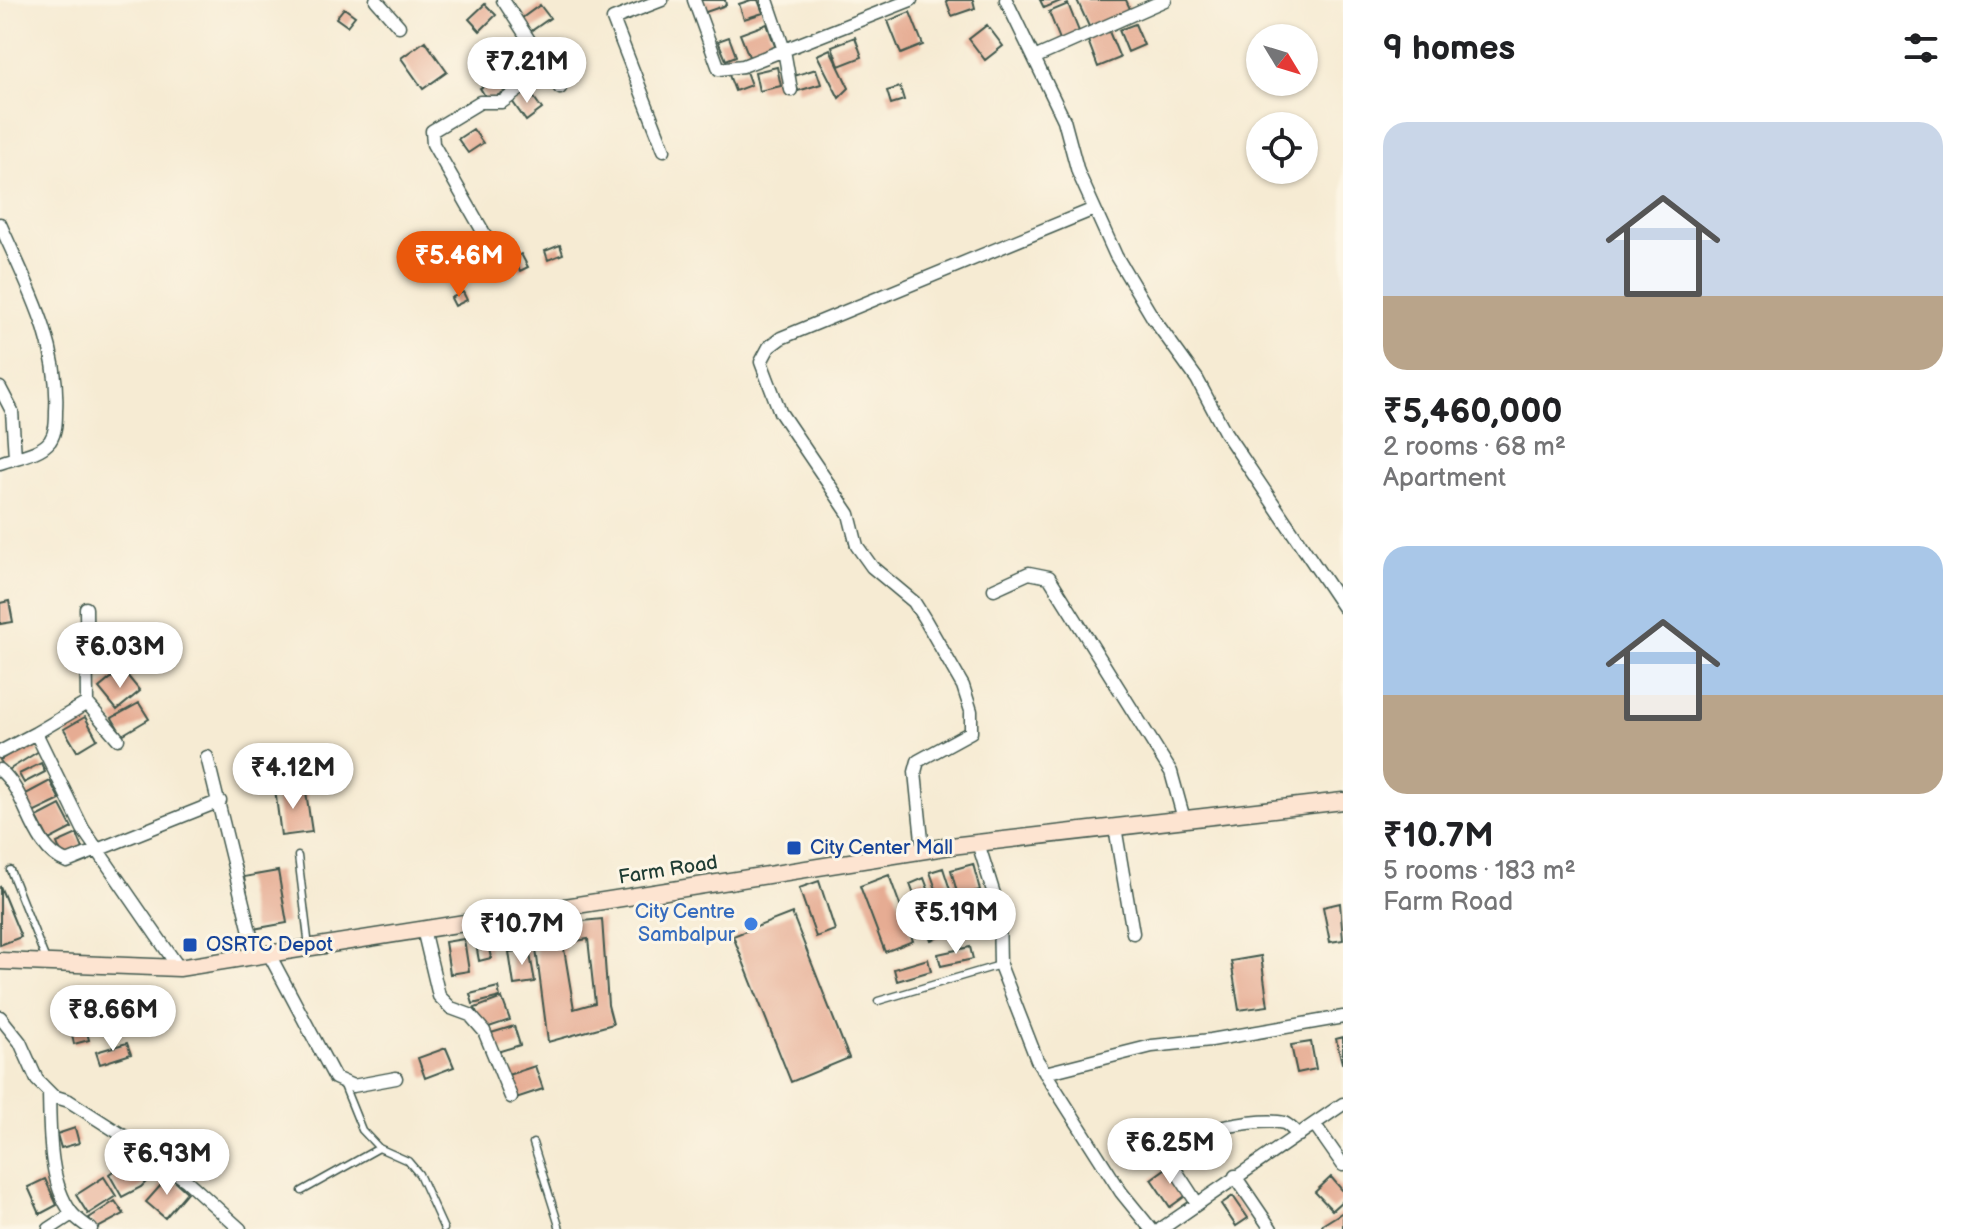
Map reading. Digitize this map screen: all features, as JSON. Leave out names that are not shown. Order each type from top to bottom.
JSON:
[{"type":"main road","name":"Farm Road","points":[[0,961],[179,968],[923,850],[1343,801]]},
{"type":"street","points":[[376,0],[399,26]]},
{"type":"street","points":[[503,0],[560,88]]},
{"type":"street","points":[[662,0],[613,19],[664,150]]},
{"type":"street","points":[[694,0],[719,69],[743,66],[911,0]]},
{"type":"street","points":[[767,0],[784,50],[791,90]]},
{"type":"street","points":[[1006,0],[1064,120],[1078,172],[1094,209],[1153,318],[1197,379],[1225,432],[1337,587],[1343,607]]},
{"type":"street","points":[[1034,58],[1165,0]]},
{"type":"street","points":[[501,263],[433,144],[432,131],[480,102],[502,102],[548,69]]},
{"type":"street","points":[[923,850],[915,772],[918,761],[971,732],[973,724],[967,698],[914,602],[872,567],[857,546],[849,514],[780,412],[761,362],[769,347],[781,338],[1094,209]]},
{"type":"street","points":[[0,463],[42,448],[55,431],[57,369],[49,337],[1,228]]},
{"type":"street","points":[[0,388],[12,411],[15,457]]},
{"type":"street","points":[[994,589],[1029,573],[1049,577],[1171,772],[1184,819]]},
{"type":"street","points":[[86,608],[87,703],[118,739]]},
{"type":"street","points":[[0,752],[87,703]]},
{"type":"street","points":[[36,733],[83,829],[179,968]]},
{"type":"street","points":[[207,757],[262,955],[335,1078],[353,1086],[396,1078]]},
{"type":"street","points":[[0,770],[13,784],[49,851],[67,862],[220,801]]},
{"type":"street","points":[[1115,827],[1133,933]]},
{"type":"street","points":[[978,843],[999,910],[1000,965],[1045,1073],[1121,1192],[1151,1229]]},
{"type":"street","points":[[423,929],[439,996],[451,1008],[470,1015],[484,1031],[511,1097]]},
{"type":"street","points":[[0,1017],[20,1042],[37,1080],[49,1092],[69,1101],[141,1148],[187,1181],[240,1229]]},
{"type":"street","points":[[1045,1073],[1152,1046],[1211,1040],[1343,1017]]},
{"type":"street","points":[[49,1092],[54,1162],[64,1200],[72,1214],[91,1229]]},
{"type":"street","points":[[1161,1229],[1343,1104]]},
{"type":"street","points":[[1197,1203],[1165,1154],[1170,1143],[1206,1132],[1265,1122],[1286,1124],[1299,1135]]},
{"type":"street","points":[[1315,1125],[1343,1165]]},
{"type":"street","points":[[1235,1176],[1271,1229]]},
{"type":"street","points":[[49,1229],[72,1214]]},
{"type":"lane","points":[[298,856],[309,947]]},
{"type":"lane","points":[[10,870],[48,964]]},
{"type":"lane","points":[[878,1001],[1000,965]]},
{"type":"lane","points":[[343,1083],[362,1130],[379,1148],[408,1161],[419,1174],[444,1229]]},
{"type":"lane","points":[[533,1143],[560,1229]]},
{"type":"lane","points":[[302,1191],[379,1148]]},
{"type":"building","points":[[698,0],[725,0],[726,5],[703,13]]},
{"type":"building","points":[[758,0],[763,13],[744,19],[739,4]]},
{"type":"building","points":[[946,0],[973,0],[975,8],[952,16]]},
{"type":"building","points":[[1040,0],[1063,0],[1044,8]]},
{"type":"building","points":[[1077,0],[1126,0],[1132,13],[1091,31]]},
{"type":"building","points":[[485,4],[496,15],[480,31],[469,19]]},
{"type":"building","points":[[1068,4],[1080,34],[1061,42],[1049,12]]},
{"type":"building","points":[[540,5],[550,18],[527,34],[518,21]]},
{"type":"building","points":[[344,8],[355,16],[347,26],[336,18]]},
{"type":"building","points":[[910,12],[923,45],[901,54],[888,21]]},
{"type":"building","points":[[767,24],[776,49],[750,59],[740,34]]},
{"type":"building","points":[[1135,24],[1144,45],[1128,52],[1119,30]]},
{"type":"building","points":[[987,25],[1003,46],[985,60],[969,39]]},
{"type":"building","points":[[1108,29],[1120,58],[1098,67],[1087,38]]},
{"type":"building","points":[[729,37],[736,56],[726,60],[718,41]]},
{"type":"building","points":[[855,37],[862,57],[839,66],[832,46]]},
{"type":"building","points":[[425,41],[447,72],[423,89],[401,58]]},
{"type":"building","points":[[830,49],[849,88],[839,98],[817,55]]},
{"type":"building","points":[[524,64],[532,77],[520,84],[513,71]]},
{"type":"building","points":[[777,67],[781,86],[759,91],[755,72]]},
{"type":"building","points":[[745,69],[751,85],[735,91],[729,75]]},
{"type":"building","points":[[816,69],[821,84],[798,91],[794,76]]},
{"type":"building","points":[[500,77],[507,90],[488,101],[480,88]]},
{"type":"building","points":[[900,87],[904,100],[891,104],[887,91]]},
{"type":"building","points":[[528,89],[542,109],[526,121],[512,101]]},
{"type":"building","points":[[473,129],[483,143],[468,153],[458,139]]},
{"type":"building","points":[[560,245],[563,254],[548,260],[545,251]]},
{"type":"building","points":[[521,254],[528,267],[520,271],[513,258]]},
{"type":"building","points":[[463,292],[467,300],[455,306],[451,298]]},
{"type":"building","points":[[9,601],[13,622],[0,624],[0,603]]},
{"type":"building","points":[[122,669],[140,691],[117,710],[99,688]]},
{"type":"building","points":[[139,703],[149,719],[122,735],[112,718]]},
{"type":"building","points":[[85,717],[97,739],[77,751],[64,729]]},
{"type":"building","points":[[32,740],[39,751],[7,771],[0,760]]},
{"type":"building","points":[[41,763],[45,772],[24,783],[19,774]]},
{"type":"building","points":[[50,781],[60,800],[33,813],[24,795]]},
{"type":"building","points":[[305,785],[312,832],[281,836],[275,789]]},
{"type":"building","points":[[60,805],[72,828],[49,840],[37,817]]},
{"type":"building","points":[[77,834],[83,849],[63,858],[57,843]]},
{"type":"building","points":[[973,864],[980,890],[958,896],[951,870]]},
{"type":"building","points":[[943,868],[953,899],[941,903],[930,872]]},
{"type":"building","points":[[278,871],[287,923],[253,929],[244,877]]},
{"type":"building","points":[[889,875],[913,941],[885,952],[860,886]]},
{"type":"building","points":[[924,878],[945,935],[931,940],[910,884]]},
{"type":"building","points":[[819,881],[835,930],[816,937],[799,888]]},
{"type":"building","points":[[0,886],[21,937],[0,945]]},
{"type":"building","points":[[987,897],[991,924],[966,928],[962,902]]},
{"type":"building","points":[[1340,903],[1343,940],[1330,942],[1323,907]]},
{"type":"building","points":[[792,913],[849,1058],[791,1082],[733,936]]},
{"type":"building","points":[[602,919],[608,1005],[613,1024],[548,1042],[533,926]],"holes":[[[588,939],[595,1003],[574,1009],[563,943]]]},
{"type":"building","points":[[485,930],[491,958],[479,961],[474,933]]},
{"type":"building","points":[[529,931],[531,944],[511,947],[508,934]]},
{"type":"building","points":[[464,939],[469,971],[450,974],[445,942]]},
{"type":"building","points":[[970,947],[973,959],[941,966],[938,954]]},
{"type":"building","points":[[529,949],[535,982],[514,985],[509,952]]},
{"type":"building","points":[[1261,956],[1268,1006],[1239,1010],[1231,961]]},
{"type":"building","points":[[928,959],[931,971],[897,981],[894,969]]},
{"type":"building","points":[[498,987],[500,997],[473,1004],[470,994]]},
{"type":"building","points":[[502,998],[510,1020],[483,1029],[475,1008]]},
{"type":"building","points":[[83,1017],[89,1040],[74,1044],[69,1020]]},
{"type":"building","points":[[514,1026],[520,1045],[494,1053],[488,1034]]},
{"type":"building","points":[[1343,1037],[1343,1063],[1342,1063],[1336,1039]]},
{"type":"building","points":[[1311,1042],[1316,1069],[1297,1073],[1291,1045]]},
{"type":"building","points":[[127,1043],[131,1054],[100,1064],[96,1052]]},
{"type":"building","points":[[446,1048],[454,1067],[425,1078],[418,1058]]},
{"type":"building","points":[[535,1066],[543,1089],[516,1098],[508,1075]]},
{"type":"building","points":[[75,1128],[79,1143],[61,1148],[57,1134]]},
{"type":"building","points":[[137,1154],[158,1170],[141,1187],[122,1197],[109,1174]]},
{"type":"building","points":[[1169,1166],[1188,1194],[1170,1207],[1151,1179]]},
{"type":"building","points":[[169,1176],[187,1192],[165,1218],[146,1202]]},
{"type":"building","points":[[104,1177],[116,1196],[88,1214],[76,1195]]},
{"type":"building","points":[[1331,1177],[1343,1191],[1343,1200],[1332,1210],[1315,1192]]},
{"type":"building","points":[[45,1179],[57,1205],[40,1214],[28,1187]]},
{"type":"building","points":[[1233,1196],[1248,1218],[1236,1226],[1221,1204]]},
{"type":"building","points":[[115,1201],[124,1214],[96,1229],[89,1218]]},
{"type":"building","points":[[1343,1212],[1343,1229],[1324,1229],[1322,1225]]},
{"type":"place","name":"City Center Mall","points":[[794,848]]},
{"type":"place","name":"City Centre Sambalpur","points":[[751,924]]},
{"type":"place","name":"OSRTC Depot","points":[[190,945]]}]
